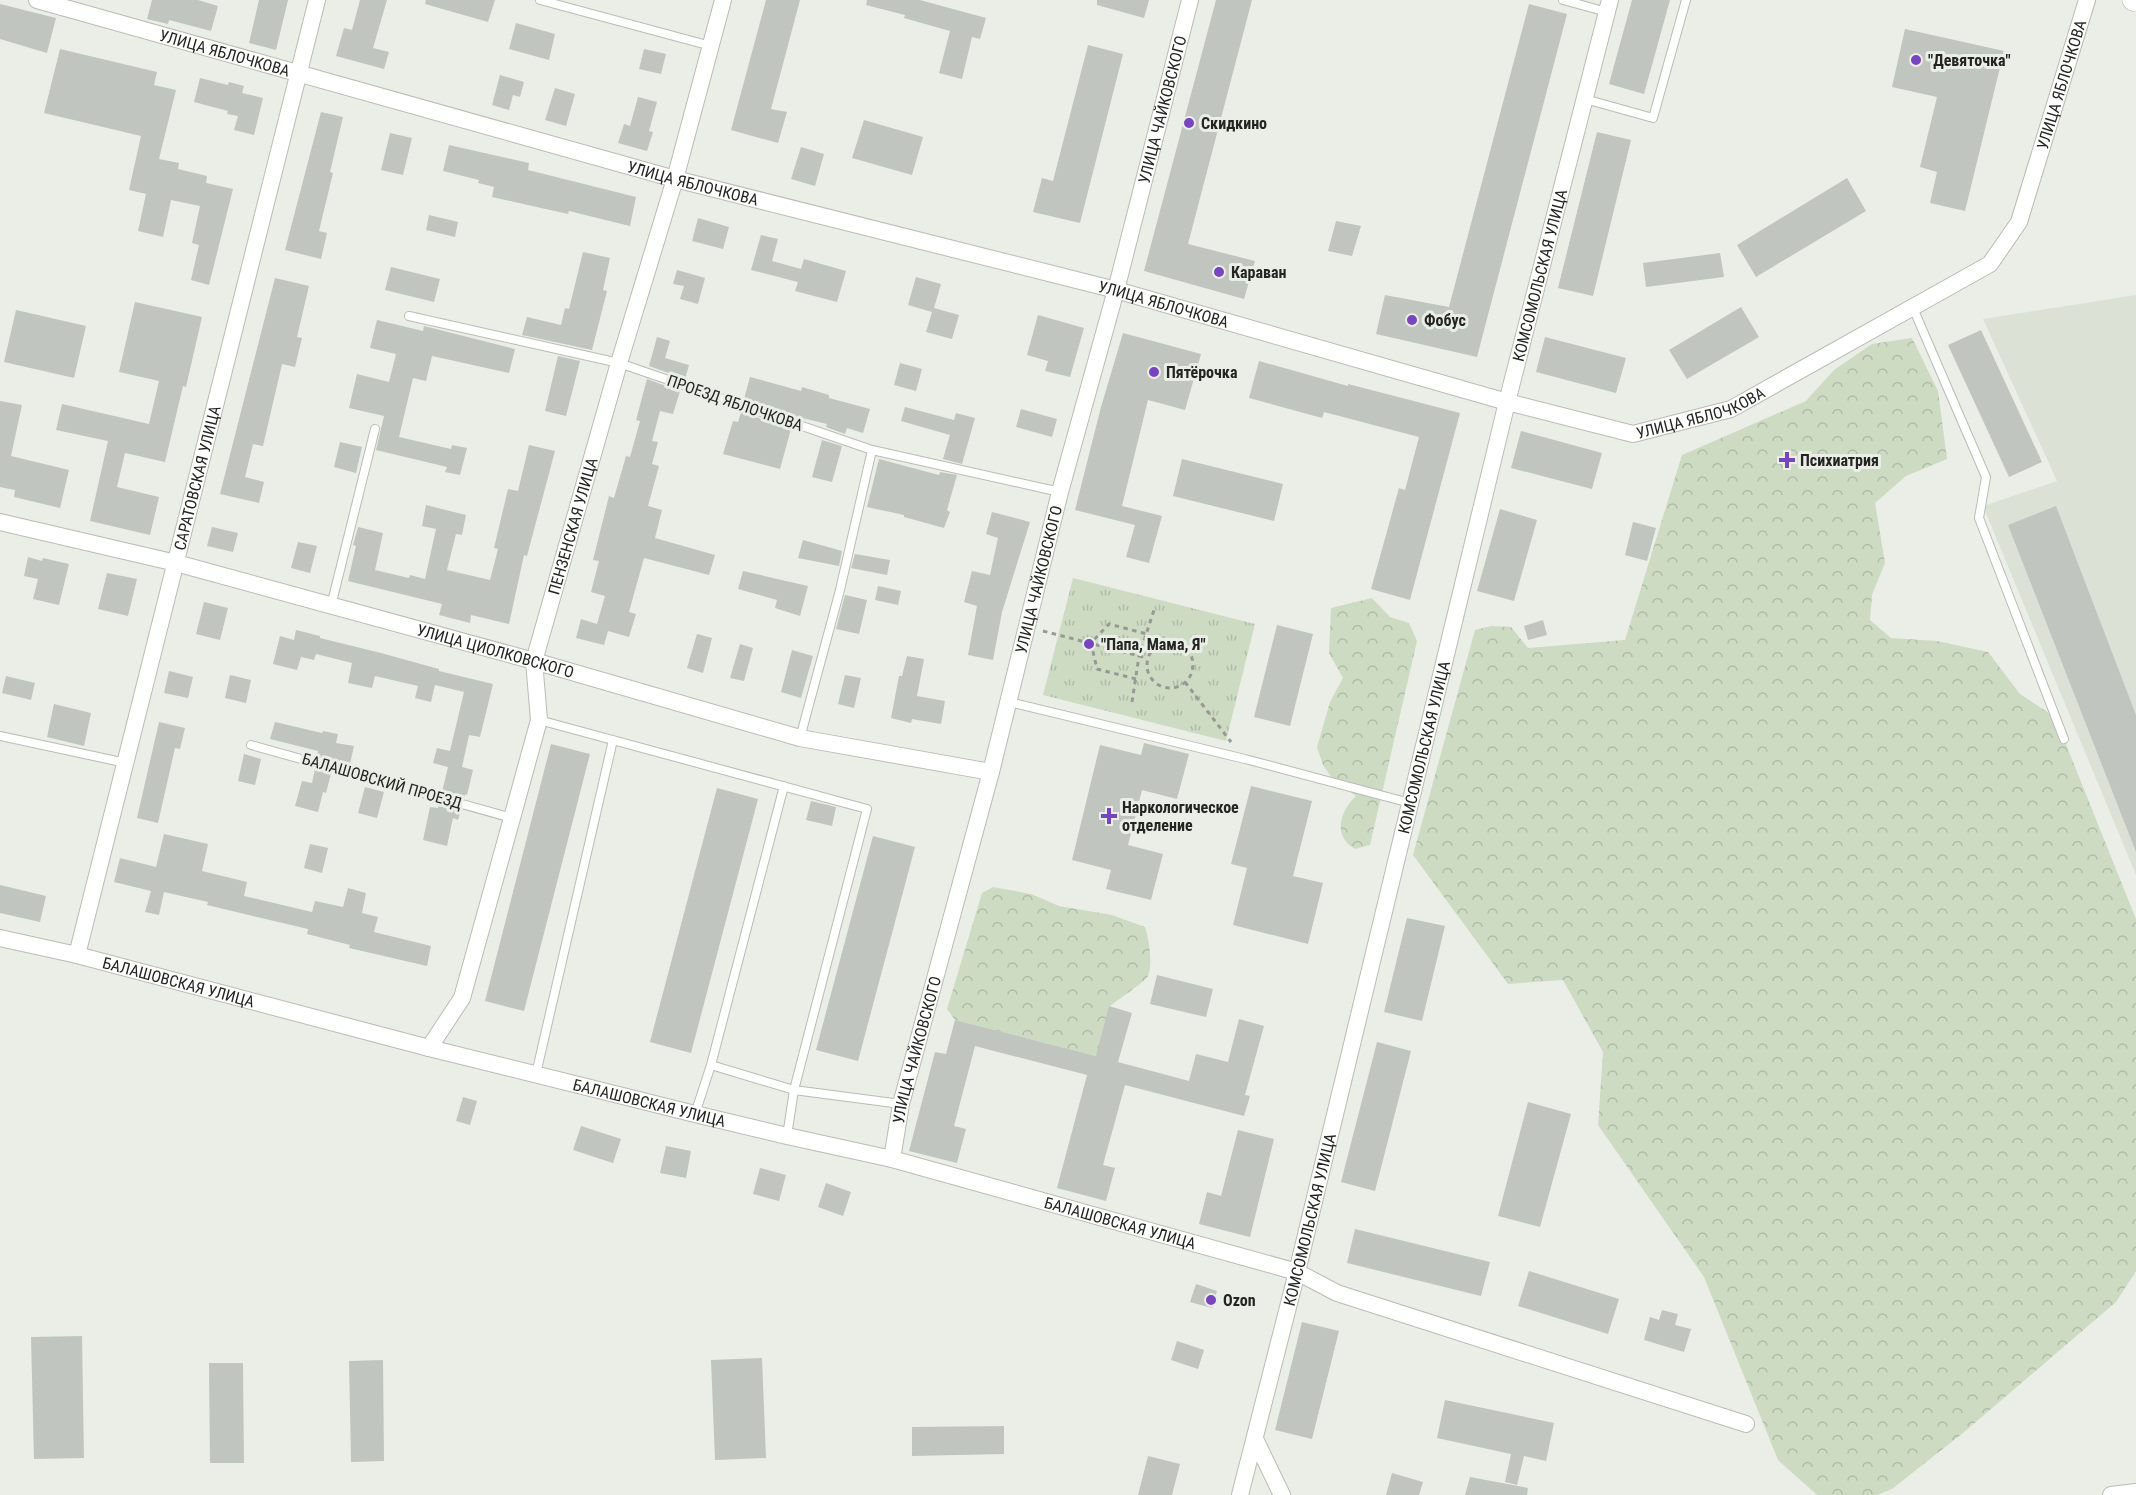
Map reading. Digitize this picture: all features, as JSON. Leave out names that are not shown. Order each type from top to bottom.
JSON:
[{"type":"street","name":"УЛИЦА ЯБЛОЧКОВА","points":[[37,0],[675,179],[1116,290],[1507,402],[1634,434],[1731,409],[1990,264],[2019,222],[2087,0]]},
{"type":"street","name":"САРАТОВСКАЯ УЛИЦА","points":[[77,955],[316,0]]},
{"type":"street","name":"ПЕНЗЕНСКАЯ УЛИЦА","points":[[429,1048],[462,998],[539,720],[534,661],[619,363],[675,179],[723,0]]},
{"type":"street","name":"УЛИЦА ЧАЙКОВСКОГО","points":[[892,1158],[901,1104],[992,772],[1060,492],[1116,290],[1190,0]]},
{"type":"street","name":"КОМСОМОЛЬСКАЯ УЛИЦА","points":[[1240,1495],[1298,1272],[1507,402],[1609,6]]},
{"type":"street","name":"УЛИЦА ЦИОЛКОВСКОГО","points":[[0,522],[176,563],[534,661],[800,738],[992,772]]},
{"type":"street","name":"БАЛАШОВСКАЯ УЛИЦА","points":[[0,938],[77,955],[429,1048],[695,1114],[892,1158],[1298,1272],[1337,1293],[1746,1424]]},
{"type":"street","points":[[1255,1439],[1282,1495]]},
{"type":"street","points":[[2110,1495],[2136,1492]]},
{"type":"lane","points":[[540,0],[711,46]]},
{"type":"lane","points":[[1563,0],[1609,6]]},
{"type":"lane","points":[[1585,99],[1653,118],[1686,0]]},
{"type":"lane","points":[[1913,308],[1986,477],[1979,518],[2064,739]]},
{"type":"lane","name":"ПРОЕЗД ЯБЛОЧКОВА","points":[[409,316],[619,363],[872,450],[1060,492]]},
{"type":"lane","points":[[331,606],[375,429]]},
{"type":"lane","points":[[800,738],[840,590],[872,450]]},
{"type":"lane","points":[[1009,702],[1245,759],[1410,804]]},
{"type":"lane","points":[[539,720],[867,809],[794,1090],[787,1136]]},
{"type":"lane","points":[[0,736],[126,763]]},
{"type":"lane","points":[[536,1074],[614,740]]},
{"type":"lane","name":"БАЛАШОВСКИЙ ПРОЕЗД","points":[[251,745],[512,818]]},
{"type":"lane","points":[[695,1114],[711,1065],[784,786]]},
{"type":"lane","points":[[711,1065],[794,1090],[901,1104]]},
{"type":"path","points":[[1132,702],[1139,656],[1154,610]]},
{"type":"path","points":[[1091,643],[1109,624],[1147,634]]},
{"type":"path","points":[[1027,626],[1148,658]]},
{"type":"path","points":[[1175,642],[1183,645],[1192,657],[1193,665],[1192,673],[1185,682],[1168,688],[1154,682],[1147,669],[1148,658],[1154,648],[1160,644],[1175,642]]},
{"type":"path","points":[[1091,643],[1097,669],[1136,679]]},
{"type":"path","points":[[1185,682],[1245,759]]},
{"type":"shaded area","points":[[2136,295],[2136,875],[1983,506],[2057,481],[1983,319]]},
{"type":"green space","points":[[1912,338],[1938,391],[1947,459],[1906,476],[1875,503],[1885,563],[1872,595],[1870,620],[1891,638],[1937,641],[1988,652],[2020,694],[2055,717],[2136,919],[2136,1271],[2116,1302],[1963,1433],[1892,1489],[1877,1495],[1817,1495],[1778,1460],[1704,1277],[1598,1125],[1603,1052],[1563,980],[1508,984],[1413,855],[1475,630],[1491,626],[1511,627],[1528,648],[1625,640],[1682,455],[1806,401],[1834,370],[1872,344]]},
{"type":"green space","points":[[1073,578],[1255,624],[1226,741],[1043,695]]},
{"type":"green space","points":[[1372,598],[1390,617],[1409,623],[1417,641],[1370,845],[1355,849],[1343,837],[1341,823],[1346,809],[1356,796],[1334,781],[1323,765],[1317,747],[1330,702],[1343,678],[1329,653],[1331,608]]},
{"type":"green space","points":[[993,887],[1031,894],[1059,906],[1112,915],[1145,927],[1150,952],[1148,976],[1109,1007],[1108,1059],[955,1020],[947,1009],[982,893]]},
{"type":"building","points":[[152,0],[198,0],[218,6],[211,31],[169,20],[168,24],[147,19]]},
{"type":"building","points":[[259,0],[288,0],[276,50],[249,43]]},
{"type":"building","points":[[360,0],[387,0],[373,48],[389,52],[384,69],[336,56],[344,28],[352,30]]},
{"type":"building","points":[[426,0],[495,0],[488,22],[425,4]]},
{"type":"building","points":[[766,0],[800,0],[771,109],[787,112],[778,143],[731,130]]},
{"type":"building","points":[[867,0],[920,0],[986,18],[980,39],[972,37],[962,79],[939,73],[950,31],[904,18],[905,15],[866,5]]},
{"type":"building","points":[[1097,0],[1149,0],[1144,18],[1097,5]]},
{"type":"building","points":[[1216,0],[1252,0],[1188,244],[1255,261],[1244,299],[1144,271]]},
{"type":"building","points":[[1632,0],[1670,0],[1644,94],[1609,84]]},
{"type":"building","points":[[0,4],[56,18],[47,53],[0,39]]},
{"type":"building","points":[[1529,4],[1567,14],[1477,357],[1376,334],[1385,295],[1449,307]]},
{"type":"building","points":[[516,23],[555,34],[549,60],[509,49]]},
{"type":"building","points":[[1905,29],[2004,51],[1965,211],[1930,203],[1937,172],[1920,167],[1937,97],[1892,87]]},
{"type":"building","points":[[1088,45],[1123,54],[1080,223],[1033,212],[1042,178],[1053,181]]},
{"type":"building","points":[[60,49],[157,72],[154,85],[176,90],[159,159],[179,163],[178,169],[207,176],[206,183],[233,189],[209,285],[191,280],[199,245],[192,243],[200,206],[171,200],[163,237],[138,231],[146,194],[129,190],[141,136],[44,113]]},
{"type":"building","points":[[644,49],[666,54],[661,74],[639,69]]},
{"type":"building","points":[[500,75],[524,82],[520,97],[513,95],[509,110],[492,105]]},
{"type":"building","points":[[200,78],[228,85],[229,82],[244,86],[242,93],[263,98],[254,135],[234,130],[238,116],[194,102]]},
{"type":"building","points":[[555,88],[575,94],[566,126],[545,120]]},
{"type":"building","points":[[638,97],[657,102],[649,131],[653,132],[647,151],[618,143],[624,124],[630,126]]},
{"type":"building","points":[[321,112],[343,117],[319,231],[327,233],[321,259],[285,250]]},
{"type":"building","points":[[864,120],[923,137],[912,175],[852,158]]},
{"type":"building","points":[[1597,132],[1631,140],[1593,296],[1558,288]]},
{"type":"building","points":[[390,133],[412,138],[403,175],[381,170]]},
{"type":"building","points":[[449,145],[529,163],[528,170],[636,197],[630,226],[569,211],[568,214],[492,197],[494,187],[478,183],[479,180],[443,171]]},
{"type":"building","points":[[801,147],[824,154],[815,186],[791,179]]},
{"type":"building","points":[[1847,178],[1866,211],[1756,277],[1737,245]]},
{"type":"building","points":[[429,215],[458,222],[455,237],[426,230]]},
{"type":"building","points":[[698,218],[729,227],[723,249],[692,241]]},
{"type":"building","points":[[1336,221],[1361,226],[1352,256],[1328,251]]},
{"type":"building","points":[[761,235],[778,239],[772,261],[801,269],[804,259],[846,271],[837,302],[795,291],[798,282],[751,270]]},
{"type":"building","points":[[583,252],[610,258],[603,290],[607,291],[592,350],[522,335],[527,317],[561,325],[565,308],[569,309]]},
{"type":"building","points":[[1720,253],[1724,277],[1646,287],[1643,263]]},
{"type":"building","points":[[391,267],[440,279],[434,302],[385,290]]},
{"type":"building","points":[[677,270],[705,278],[698,304],[680,299],[684,286],[673,284]]},
{"type":"building","points":[[916,277],[941,284],[934,308],[959,315],[952,339],[926,332],[932,312],[908,305]]},
{"type":"building","points":[[275,278],[309,286],[297,337],[302,338],[295,367],[282,364],[263,446],[253,444],[245,477],[264,482],[259,503],[220,494]]},
{"type":"building","points":[[135,302],[202,317],[186,387],[183,386],[165,462],[125,453],[117,487],[159,497],[150,535],[90,521],[108,441],[56,430],[62,404],[149,424],[159,381],[119,372]]},
{"type":"building","points":[[1741,307],[1759,337],[1687,379],[1669,350]]},
{"type":"building","points":[[16,310],[86,326],[74,378],[4,362]]},
{"type":"building","points":[[1038,315],[1084,328],[1070,377],[1045,371],[1048,361],[1027,355]]},
{"type":"building","points":[[377,320],[423,331],[424,326],[515,349],[509,373],[432,356],[426,381],[413,378],[399,437],[451,449],[452,445],[467,448],[460,475],[445,472],[447,467],[376,450],[384,416],[349,408],[357,374],[389,382],[396,354],[370,348]]},
{"type":"building","points":[[1981,330],[2042,462],[2009,477],[1948,345]]},
{"type":"building","points":[[1123,333],[1201,354],[1185,410],[1148,400],[1122,506],[1162,516],[1149,563],[1126,557],[1135,525],[1075,510],[1101,407]]},
{"type":"building","points":[[657,337],[670,341],[665,358],[689,365],[685,379],[649,366]]},
{"type":"building","points":[[1545,337],[1626,358],[1616,393],[1536,372]]},
{"type":"building","points":[[558,356],[580,361],[566,416],[545,411]]},
{"type":"building","points":[[1259,361],[1348,386],[1348,384],[1460,413],[1410,600],[1371,589],[1399,488],[1405,490],[1419,437],[1324,412],[1322,418],[1249,398]]},
{"type":"building","points":[[900,363],[922,369],[916,391],[894,385]]},
{"type":"building","points":[[750,377],[801,391],[802,387],[829,395],[829,398],[870,409],[863,433],[847,428],[845,434],[826,427],[827,424],[794,416],[744,399]]},
{"type":"building","points":[[647,379],[680,391],[673,414],[660,411],[652,441],[658,442],[652,464],[659,466],[648,506],[662,510],[655,538],[715,555],[709,575],[644,558],[629,612],[636,614],[629,637],[608,631],[604,645],[576,638],[581,619],[597,624],[605,596],[591,592],[599,561],[593,560],[609,496],[614,498],[626,456],[630,457],[640,421],[636,420]]},
{"type":"building","points":[[0,401],[22,405],[11,456],[69,470],[60,508],[14,497],[15,490],[0,487]]},
{"type":"building","points":[[905,407],[954,420],[956,413],[975,418],[962,464],[943,459],[950,435],[901,421]]},
{"type":"building","points":[[1021,409],[1057,419],[1052,437],[1016,427]]},
{"type":"building","points":[[741,412],[791,429],[780,469],[723,454],[733,421],[738,422]]},
{"type":"building","points":[[1521,431],[1602,453],[1592,489],[1511,468]]},
{"type":"building","points":[[822,440],[842,446],[832,482],[812,477]]},
{"type":"building","points":[[340,442],[362,447],[356,473],[334,467]]},
{"type":"building","points":[[529,445],[555,451],[527,556],[524,555],[509,624],[471,615],[470,623],[439,615],[442,604],[348,581],[358,527],[383,533],[375,570],[409,578],[410,575],[425,579],[436,529],[422,526],[426,505],[466,515],[462,535],[456,534],[447,570],[490,580],[498,549],[494,548],[508,489],[518,491]]},
{"type":"building","points":[[879,459],[939,475],[940,472],[957,475],[947,510],[950,512],[944,528],[904,517],[904,515],[867,507]]},
{"type":"building","points":[[1182,459],[1283,484],[1274,521],[1173,496]]},
{"type":"building","points":[[2056,506],[2136,715],[2136,852],[2008,525]]},
{"type":"building","points":[[1500,509],[1537,520],[1514,601],[1477,591]]},
{"type":"building","points":[[992,512],[1030,522],[1002,612],[993,660],[968,655],[977,606],[964,602],[972,571],[990,575],[998,538],[986,534]]},
{"type":"building","points":[[1633,522],[1656,528],[1647,561],[1625,555]]},
{"type":"building","points":[[212,527],[238,533],[233,552],[207,546]]},
{"type":"building","points":[[803,540],[842,551],[839,566],[798,558]]},
{"type":"building","points":[[298,542],[317,546],[310,573],[291,568]]},
{"type":"building","points":[[855,554],[890,560],[887,575],[851,568]]},
{"type":"building","points":[[28,557],[69,564],[59,605],[33,599],[38,579],[24,576]]},
{"type":"building","points":[[743,571],[808,586],[800,616],[775,608],[777,600],[738,589]]},
{"type":"building","points":[[107,573],[137,579],[128,616],[98,609]]},
{"type":"building","points":[[878,586],[901,591],[898,605],[875,600]]},
{"type":"building","points":[[845,595],[867,600],[859,634],[836,629]]},
{"type":"building","points":[[204,602],[228,608],[220,640],[196,634]]},
{"type":"building","points":[[1543,620],[1547,635],[1528,640],[1524,626]]},
{"type":"building","points":[[1277,625],[1313,634],[1290,726],[1254,717]]},
{"type":"building","points":[[296,630],[493,684],[480,737],[469,735],[462,767],[473,770],[467,795],[465,794],[464,798],[442,792],[448,767],[433,763],[437,748],[450,751],[464,692],[435,685],[431,702],[415,698],[418,686],[375,676],[372,688],[348,683],[352,663],[316,654],[314,660],[301,657],[297,670],[273,664],[280,636],[294,640]]},
{"type":"building","points":[[697,634],[712,638],[703,673],[687,668]]},
{"type":"building","points":[[740,644],[753,648],[744,681],[730,678]]},
{"type":"building","points":[[792,650],[813,656],[801,698],[781,692]]},
{"type":"building","points":[[907,656],[924,659],[917,696],[945,701],[941,724],[912,719],[911,723],[891,718],[899,676],[902,676]]},
{"type":"building","points":[[169,671],[193,677],[188,698],[164,693]]},
{"type":"building","points":[[230,675],[251,680],[246,703],[225,698]]},
{"type":"building","points":[[845,675],[861,678],[854,708],[838,704]]},
{"type":"building","points":[[6,676],[35,683],[31,700],[2,693]]},
{"type":"building","points":[[54,704],[91,713],[84,746],[47,737]]},
{"type":"building","points":[[159,722],[185,728],[180,749],[175,748],[158,823],[137,818]]},
{"type":"building","points":[[275,722],[322,733],[323,731],[338,734],[336,743],[354,746],[350,764],[317,757],[318,751],[270,739]]},
{"type":"building","name":"Наркологическое отделение","points":[[1144,743],[1189,754],[1177,799],[1142,790],[1128,845],[1163,854],[1151,900],[1106,889],[1111,870],[1072,860],[1100,745],[1141,755]]},
{"type":"building","points":[[551,744],[590,754],[524,1011],[485,1001]]},
{"type":"building","points":[[244,754],[261,759],[255,785],[238,781]]},
{"type":"building","points":[[315,769],[331,774],[318,812],[295,806],[302,781],[312,783]]},
{"type":"building","points":[[1251,786],[1312,801],[1293,876],[1323,883],[1308,944],[1233,925],[1247,868],[1231,864]]},
{"type":"building","points":[[365,787],[384,792],[377,818],[358,813]]},
{"type":"building","points":[[717,788],[758,799],[691,1053],[650,1042]]},
{"type":"building","points":[[811,801],[836,807],[832,826],[806,820]]},
{"type":"building","points":[[439,804],[461,810],[458,820],[453,818],[447,846],[423,840],[430,807],[438,808]]},
{"type":"building","points":[[164,834],[208,844],[202,871],[247,882],[244,896],[312,912],[315,901],[343,907],[348,888],[366,893],[362,913],[378,917],[374,932],[431,946],[427,966],[349,948],[350,945],[307,934],[308,929],[207,905],[208,902],[164,892],[159,915],[145,912],[151,891],[114,882],[120,858],[156,867]]},
{"type":"building","points":[[873,836],[915,847],[858,1061],[816,1050]]},
{"type":"building","points":[[310,844],[328,848],[322,873],[304,868]]},
{"type":"building","points":[[0,885],[46,896],[40,922],[0,913]]},
{"type":"building","points":[[1407,918],[1445,926],[1422,1021],[1384,1012]]},
{"type":"building","points":[[1157,975],[1213,989],[1206,1017],[1150,1004]]},
{"type":"building","points":[[1109,1006],[1132,1013],[1118,1062],[1189,1081],[1196,1054],[1228,1062],[1239,1019],[1264,1026],[1245,1095],[1250,1096],[1244,1116],[1125,1085],[1103,1165],[1115,1168],[1106,1201],[1057,1188],[1087,1075],[975,1046],[954,1126],[966,1129],[957,1163],[909,1151],[935,1052],[946,1054],[955,1020],[1096,1056]]},
{"type":"building","points":[[1377,1042],[1411,1051],[1375,1191],[1341,1182]]},
{"type":"building","points":[[463,1097],[477,1101],[470,1125],[456,1121]]},
{"type":"building","points":[[1528,1102],[1571,1114],[1540,1227],[1498,1216]]},
{"type":"building","points":[[581,1126],[621,1139],[613,1163],[573,1150]]},
{"type":"building","points":[[1238,1130],[1274,1139],[1250,1237],[1199,1224],[1207,1192],[1221,1196]]},
{"type":"building","points":[[666,1146],[691,1151],[686,1178],[660,1173]]},
{"type":"building","points":[[760,1168],[786,1175],[779,1201],[753,1194]]},
{"type":"building","points":[[826,1183],[851,1192],[843,1216],[818,1207]]},
{"type":"building","points":[[1355,1229],[1490,1262],[1481,1296],[1347,1263]]},
{"type":"building","points":[[1529,1271],[1619,1299],[1608,1334],[1518,1306]]},
{"type":"building","points":[[1196,1284],[1217,1291],[1212,1308],[1190,1302]]},
{"type":"building","points":[[1662,1310],[1678,1314],[1675,1325],[1691,1329],[1684,1352],[1644,1340],[1650,1317],[1659,1320]]},
{"type":"building","points":[[1302,1322],[1339,1331],[1312,1439],[1275,1430]]},
{"type":"building","points":[[82,1336],[84,1458],[34,1459],[31,1337]]},
{"type":"building","points":[[1177,1341],[1204,1350],[1198,1369],[1171,1360]]},
{"type":"building","points":[[762,1358],[766,1458],[715,1460],[711,1360]]},
{"type":"building","points":[[383,1360],[384,1461],[351,1462],[349,1361]]},
{"type":"building","points":[[209,1363],[243,1363],[244,1463],[210,1463]]},
{"type":"building","points":[[1445,1400],[1554,1423],[1546,1461],[1524,1456],[1517,1485],[1505,1482],[1511,1454],[1437,1438]]},
{"type":"building","points":[[1004,1426],[1004,1454],[912,1456],[912,1427]]},
{"type":"building","points":[[1148,1456],[1180,1464],[1172,1495],[1138,1495]]},
{"type":"building","points":[[1392,1473],[1423,1482],[1419,1495],[1386,1495]]},
{"type":"building","points":[[1470,1477],[1528,1488],[1527,1495],[1465,1495]]},
{"type":"place","name":"\"Девяточка\"","points":[[1916,60]]},
{"type":"place","name":"Скидкино","points":[[1189,123]]},
{"type":"place","name":"Караван","points":[[1219,272]]},
{"type":"place","name":"Фобус","points":[[1412,320]]},
{"type":"place","name":"Пятёрочка","points":[[1154,372]]},
{"type":"place","name":"Психиатрия","points":[[1787,460]]},
{"type":"place","name":"\"Папа, Мама, Я\"","points":[[1089,644]]},
{"type":"place","name":"Наркологическое отделение","points":[[1109,816]]},
{"type":"place","name":"Ozon","points":[[1211,1300]]}]
